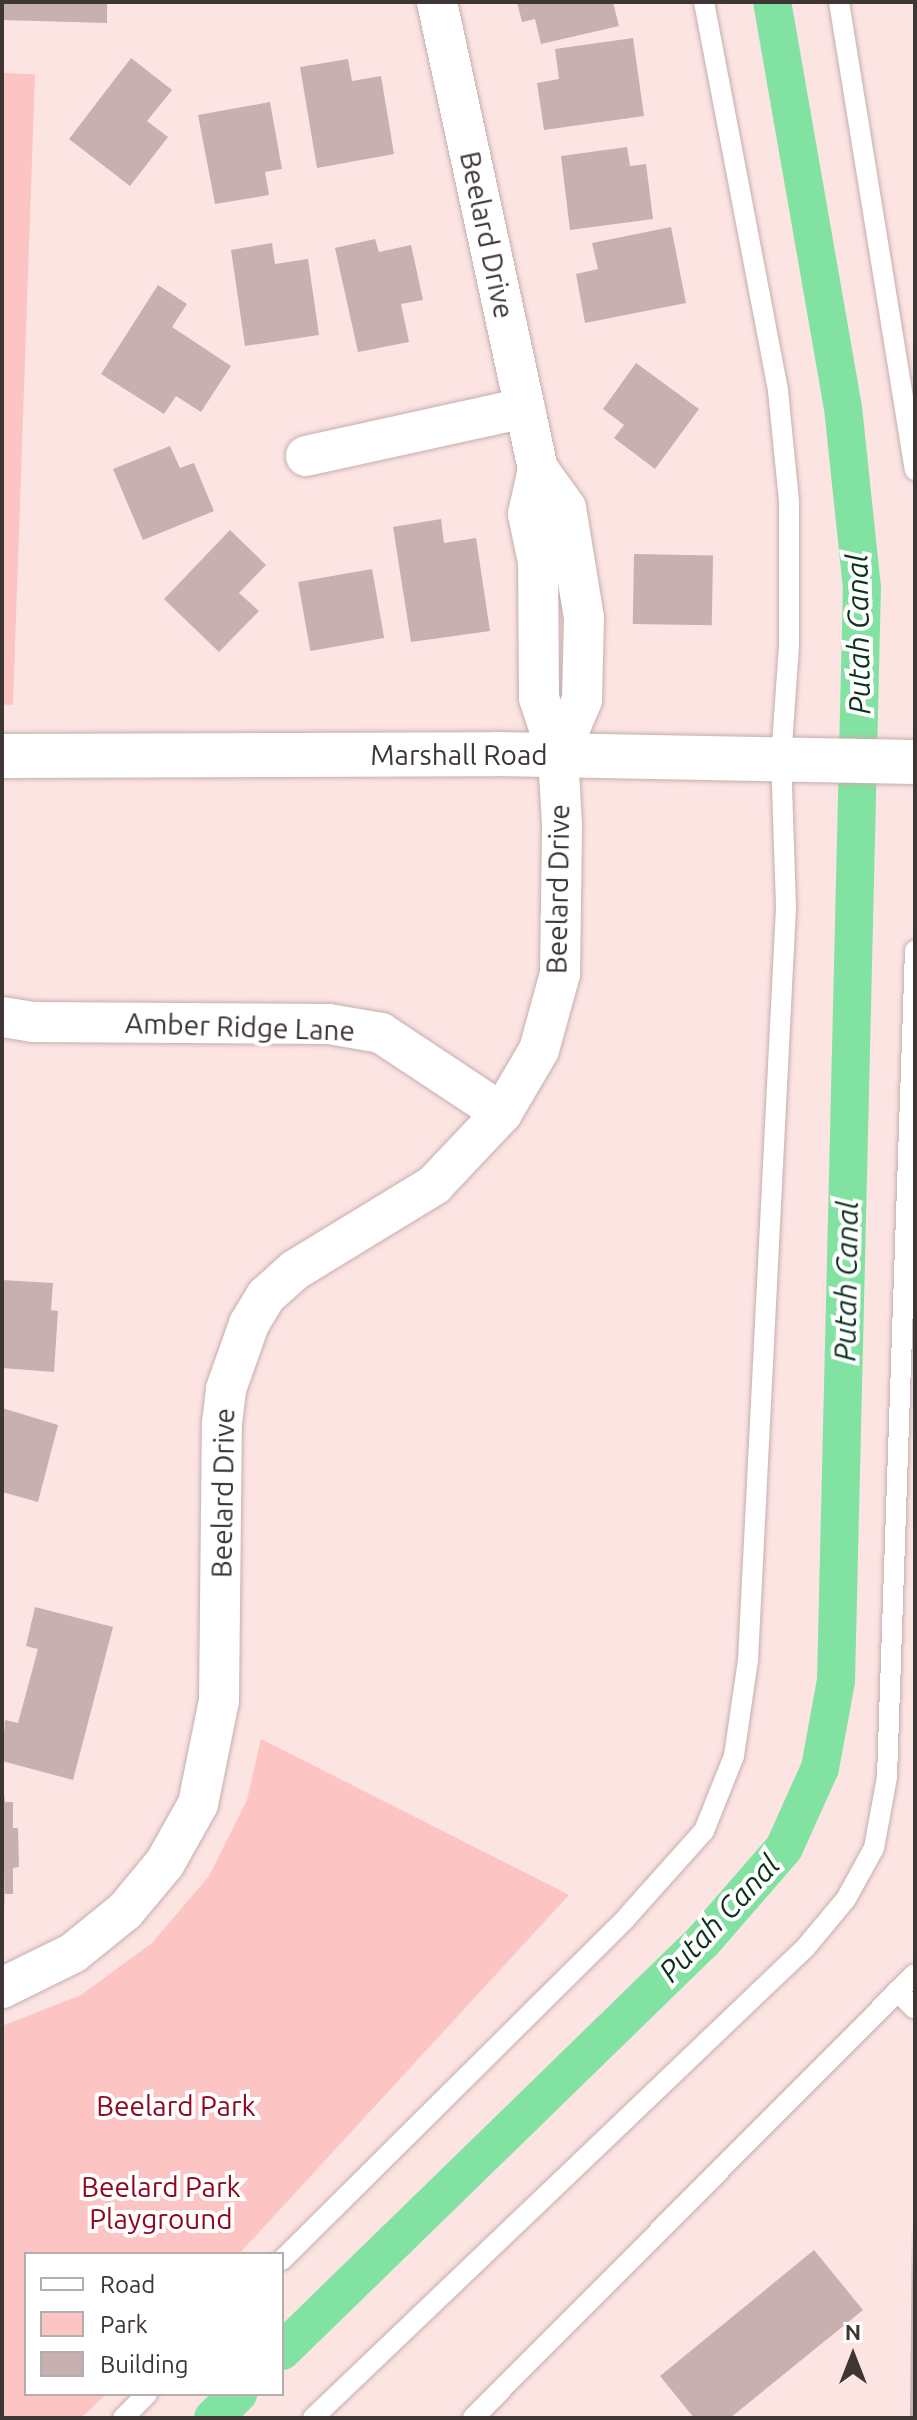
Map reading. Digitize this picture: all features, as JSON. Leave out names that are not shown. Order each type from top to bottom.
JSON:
[{"type":"street","name":"Beelard Drive","points":[[2,1988],[73,1953],[125,1911],[165,1863],[198,1804],[219,1701],[222,1423],[226,1389],[249,1324],[266,1296],[295,1270],[434,1185],[502,1113],[539,1050],[560,974],[558,756],[539,698],[538,562],[528,514],[538,469],[437,2]]},
{"type":"street","points":[[306,456],[525,408]]},
{"type":"street","name":"Marshall Road","points":[[2,756],[558,756],[915,762]]},
{"type":"street","name":"Amber Ridge Lane","points":[[2,1017],[329,1024],[381,1033],[502,1113]]},
{"type":"lane","points":[[284,2258],[627,1917],[704,1831],[734,1756],[748,1660],[786,907],[790,760],[789,616],[780,406],[704,2]]},
{"type":"lane","points":[[839,2],[915,470]]},
{"type":"lane","points":[[313,2418],[806,1947],[846,1899],[874,1848],[887,1777],[915,950]]},
{"type":"lane","points":[[473,2418],[915,1974]]},
{"type":"lane","points":[[897,1991],[915,2009]]},
{"type":"lane","points":[[123,2418],[145,2396]]},
{"type":"green space","points":[[2,73],[35,74],[13,705],[2,704]]},
{"type":"green space","name":"Beelard Park","points":[[261,1739],[569,1895],[241,2252],[24,2252],[24,2396],[104,2396],[81,2418],[2,2418],[2,2026],[81,1995],[152,1943],[209,1876],[247,1800]]},
{"type":"building","points":[[2,2],[107,2],[107,23],[2,20]]},
{"type":"building","points":[[517,2],[613,2],[619,26],[541,44],[535,19],[522,22]]},
{"type":"building","points":[[633,38],[644,116],[544,130],[537,83],[559,79],[555,49]]},
{"type":"building","points":[[131,58],[172,90],[147,121],[168,137],[130,186],[69,139]]},
{"type":"building","points":[[348,59],[352,81],[381,76],[394,154],[317,168],[300,67]]},
{"type":"building","points":[[270,102],[282,169],[265,172],[269,195],[215,204],[198,115]]},
{"type":"building","points":[[627,147],[630,166],[646,164],[653,219],[570,230],[561,156]]},
{"type":"building","points":[[671,227],[686,303],[585,323],[576,274],[598,269],[592,243]]},
{"type":"building","points":[[375,239],[379,252],[411,245],[423,300],[401,304],[409,342],[358,352],[335,248]]},
{"type":"building","points":[[272,243],[275,264],[308,259],[319,335],[245,346],[231,250]]},
{"type":"building","points":[[158,285],[187,304],[172,327],[231,366],[201,412],[176,396],[164,414],[101,374]]},
{"type":"building","points":[[636,363],[699,409],[655,469],[614,438],[624,425],[603,409]]},
{"type":"building","points":[[170,446],[180,468],[194,463],[214,511],[143,540],[113,469]]},
{"type":"building","points":[[441,519],[444,543],[476,538],[490,631],[411,642],[393,527]]},
{"type":"building","points":[[230,530],[266,565],[239,593],[259,611],[219,652],[164,599]]},
{"type":"building","points":[[634,554],[713,555],[712,625],[633,624]]},
{"type":"building","points":[[372,569],[384,638],[310,651],[298,582]]},
{"type":"building","points":[[2,1280],[53,1283],[51,1310],[58,1311],[54,1372],[2,1368]]},
{"type":"building","points":[[2,1408],[58,1425],[38,1502],[2,1492]]},
{"type":"building","points":[[35,1607],[113,1627],[73,1780],[2,1761],[5,1720],[18,1723],[38,1649],[26,1646]]},
{"type":"building","points":[[2,1778],[5,1802],[13,1802],[13,1828],[18,1828],[19,1867],[13,1868],[13,1894],[5,1894],[5,1918]]},
{"type":"building","points":[[912,2224],[915,2418],[910,2418]]},
{"type":"building","points":[[814,2250],[863,2310],[730,2418],[694,2418],[660,2376]]},
{"type":"waterway","name":"Putah Canal","points":[[284,2349],[704,1940],[784,1848],[820,1768],[836,1681],[862,588],[843,408],[772,2]]},
{"type":"waterway","name":"Putah Canal","points":[[213,2418],[236,2396]]},
{"type":"park label","name":"Beelard Park Playground","points":[[161,2203]]}]
